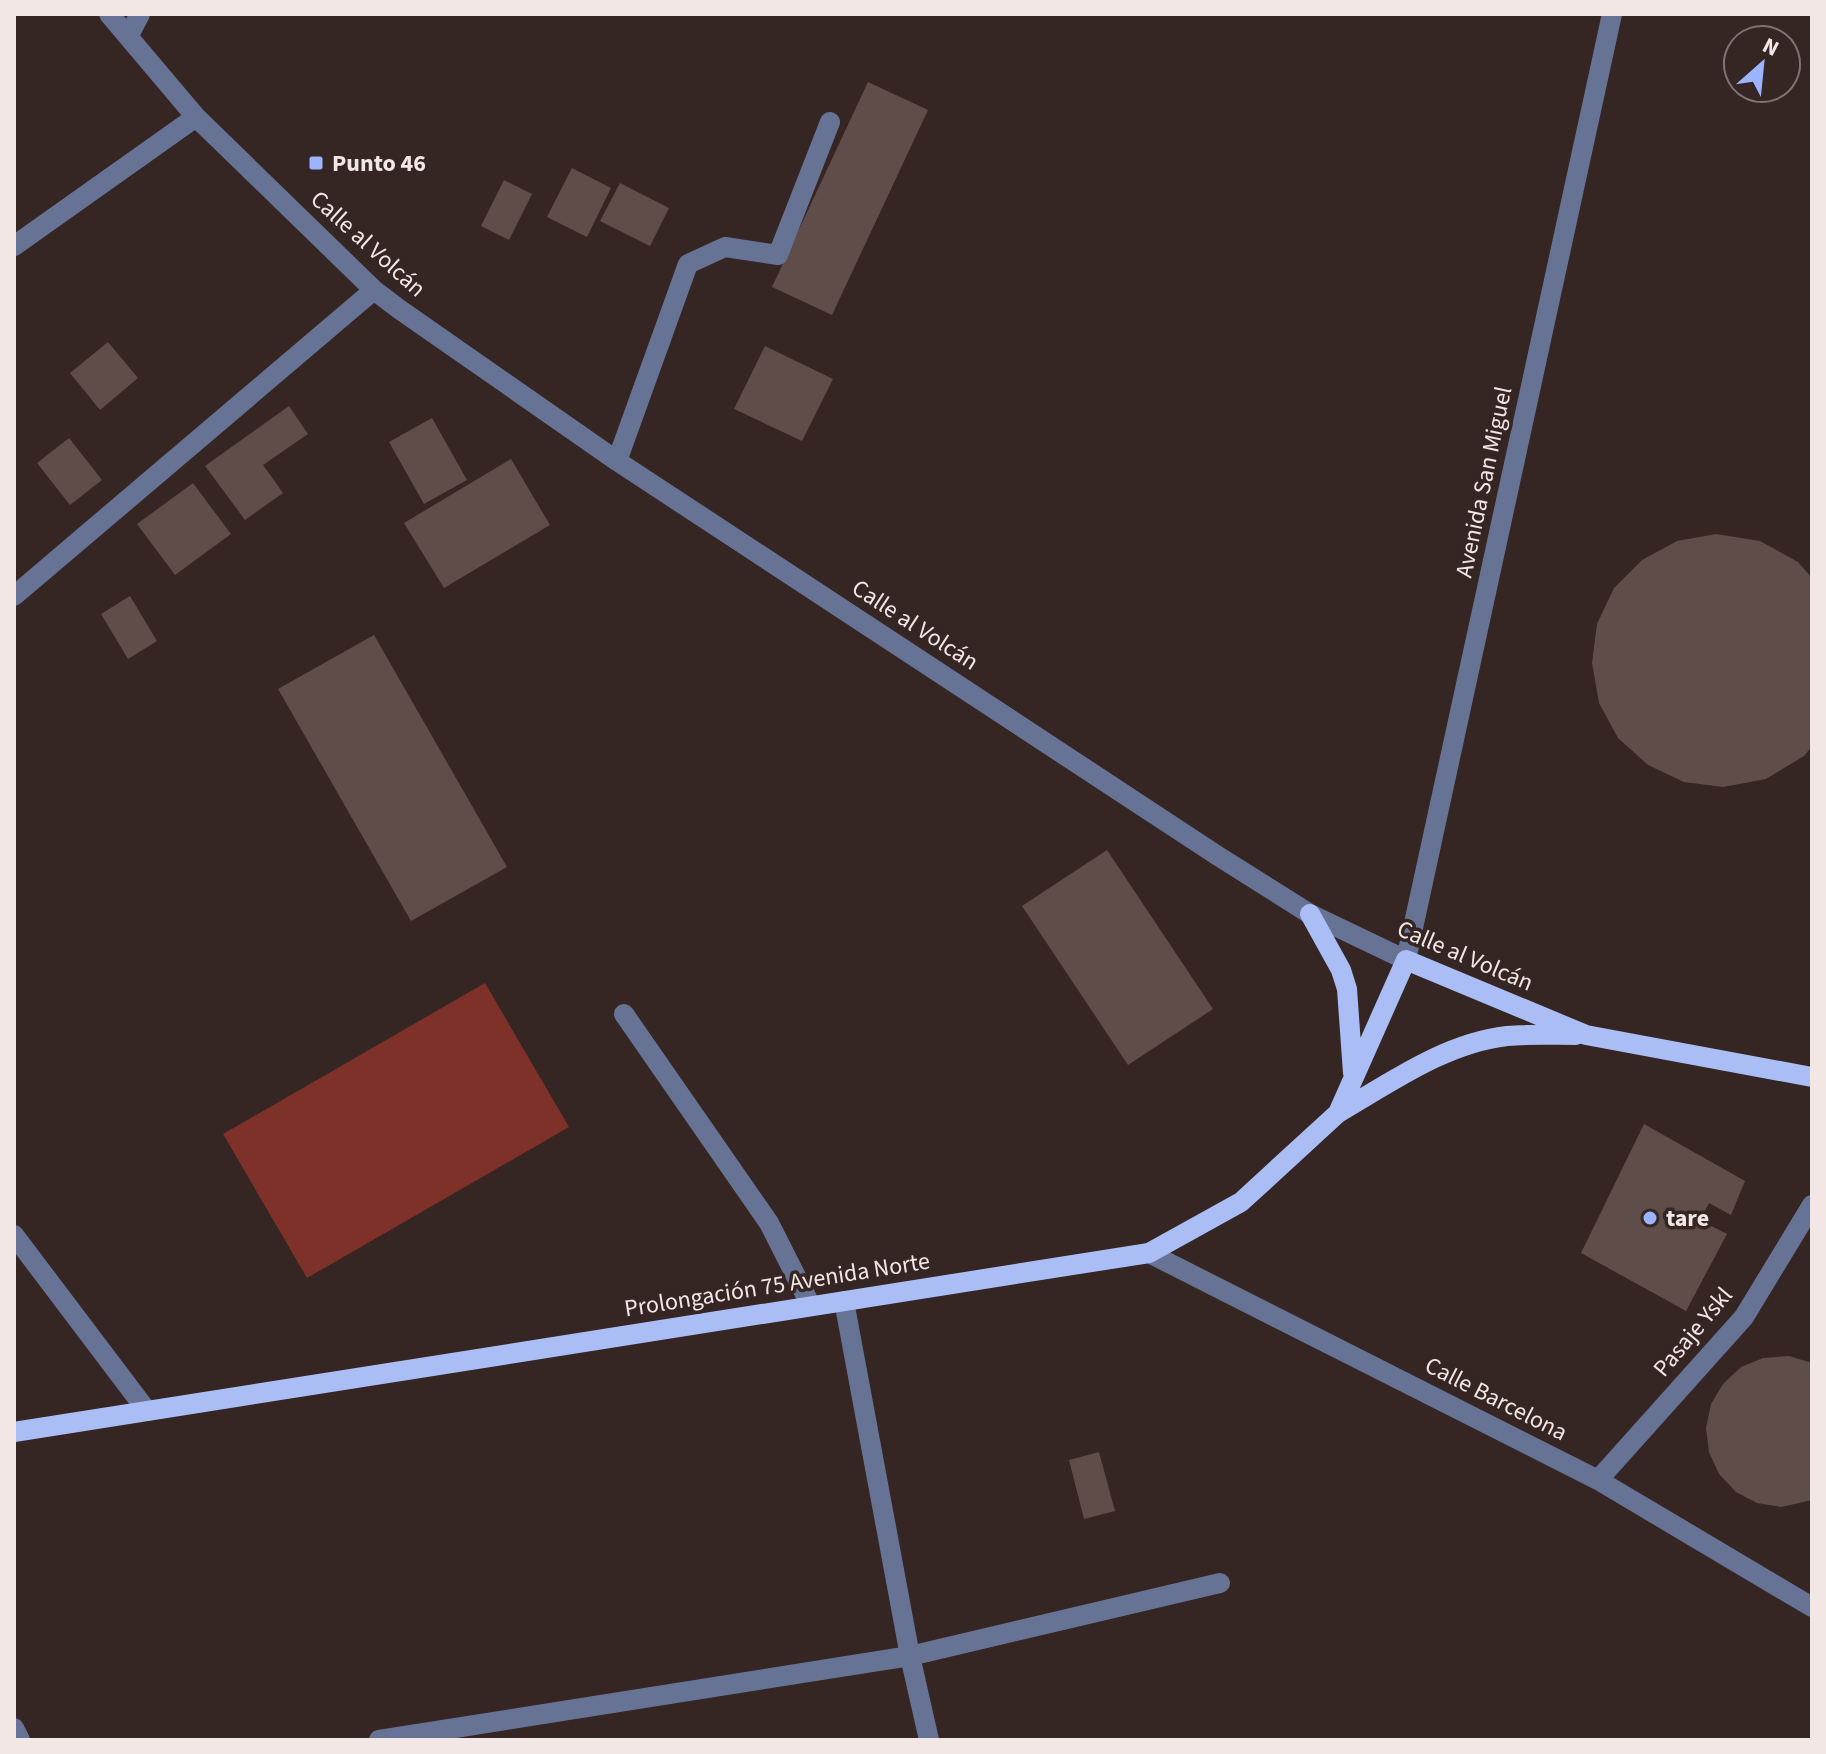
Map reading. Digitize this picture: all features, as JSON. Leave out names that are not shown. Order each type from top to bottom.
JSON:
[{"type":"main road","points":[[1310,914],[1341,970],[1347,989],[1353,1079]]},
{"type":"main road","name":"Calle al Volcán","points":[[1406,960],[1586,1035],[1812,1077]]},
{"type":"main road","name":"Prolongación 75 Avenida Norte","points":[[14,1432],[1149,1253],[1241,1202],[1338,1113],[1406,960]]},
{"type":"main road","points":[[1338,1113],[1412,1070],[1468,1046],[1507,1036],[1586,1035]]},
{"type":"street","name":"Calle al Volcán","points":[[109,14],[196,117],[374,290],[500,382],[1310,914],[1406,960]]},
{"type":"street","points":[[128,37],[140,14]]},
{"type":"street","name":"Avenida San Miguel","points":[[1406,960],[1612,14]]},
{"type":"street","points":[[14,246],[196,117]]},
{"type":"street","points":[[617,461],[688,264],[725,247],[778,255],[830,122]]},
{"type":"street","points":[[14,596],[374,290]]},
{"type":"street","points":[[624,1014],[769,1223],[811,1306]]},
{"type":"street","name":"Pasaje Yskl","points":[[1598,1480],[1744,1317],[1812,1205]]},
{"type":"street","points":[[14,1235],[147,1411]]},
{"type":"street","name":"Calle Barcelona","points":[[1149,1253],[1598,1480],[1812,1607]]},
{"type":"street","points":[[844,1301],[910,1656],[929,1740]]},
{"type":"street","points":[[379,1740],[910,1656],[1220,1583]]},
{"type":"street","points":[[14,1728],[20,1740]]},
{"type":"shaded area","points":[[485,983],[569,1127],[307,1278],[223,1134]]},
{"type":"building","points":[[868,82],[928,110],[832,315],[772,287]]},
{"type":"building","points":[[572,168],[611,188],[587,237],[547,217]]},
{"type":"building","points":[[504,180],[532,194],[509,240],[481,226]]},
{"type":"building","points":[[620,183],[669,208],[650,246],[600,221]]},
{"type":"building","points":[[108,342],[138,378],[100,410],[70,373]]},
{"type":"building","points":[[765,346],[833,379],[802,441],[734,409]]},
{"type":"building","points":[[289,406],[308,434],[263,465],[283,493],[245,520],[205,466]]},
{"type":"building","points":[[432,418],[467,480],[424,504],[389,442]]},
{"type":"building","points":[[69,438],[102,480],[70,505],[37,463]]},
{"type":"building","points":[[511,459],[550,525],[444,588],[404,523]]},
{"type":"building","points":[[193,483],[231,534],[175,575],[137,524]]},
{"type":"building","points":[[1716,534],[1760,541],[1798,562],[1812,578],[1812,746],[1804,756],[1766,779],[1723,787],[1684,782],[1648,765],[1618,738],[1599,703],[1592,663],[1597,624],[1614,588],[1642,560],[1677,541]]},
{"type":"building","points":[[130,596],[157,641],[128,659],[101,614]]},
{"type":"building","points":[[374,635],[507,867],[411,921],[278,689]]},
{"type":"building","points":[[1107,850],[1213,1009],[1128,1065],[1022,906]]},
{"type":"building","name":"tare","points":[[1644,1124],[1745,1181],[1731,1215],[1709,1203],[1700,1220],[1727,1234],[1686,1311],[1581,1253]]},
{"type":"building","points":[[1789,1356],[1812,1363],[1812,1500],[1781,1507],[1757,1503],[1736,1492],[1719,1474],[1709,1452],[1706,1428],[1711,1404],[1723,1384],[1741,1367],[1763,1358]]},
{"type":"building","points":[[1099,1452],[1115,1511],[1084,1519],[1069,1460]]},
{"type":"place","name":"Punto 46","points":[[316,163]]},
{"type":"place","name":"tare","points":[[1650,1218]]}]
